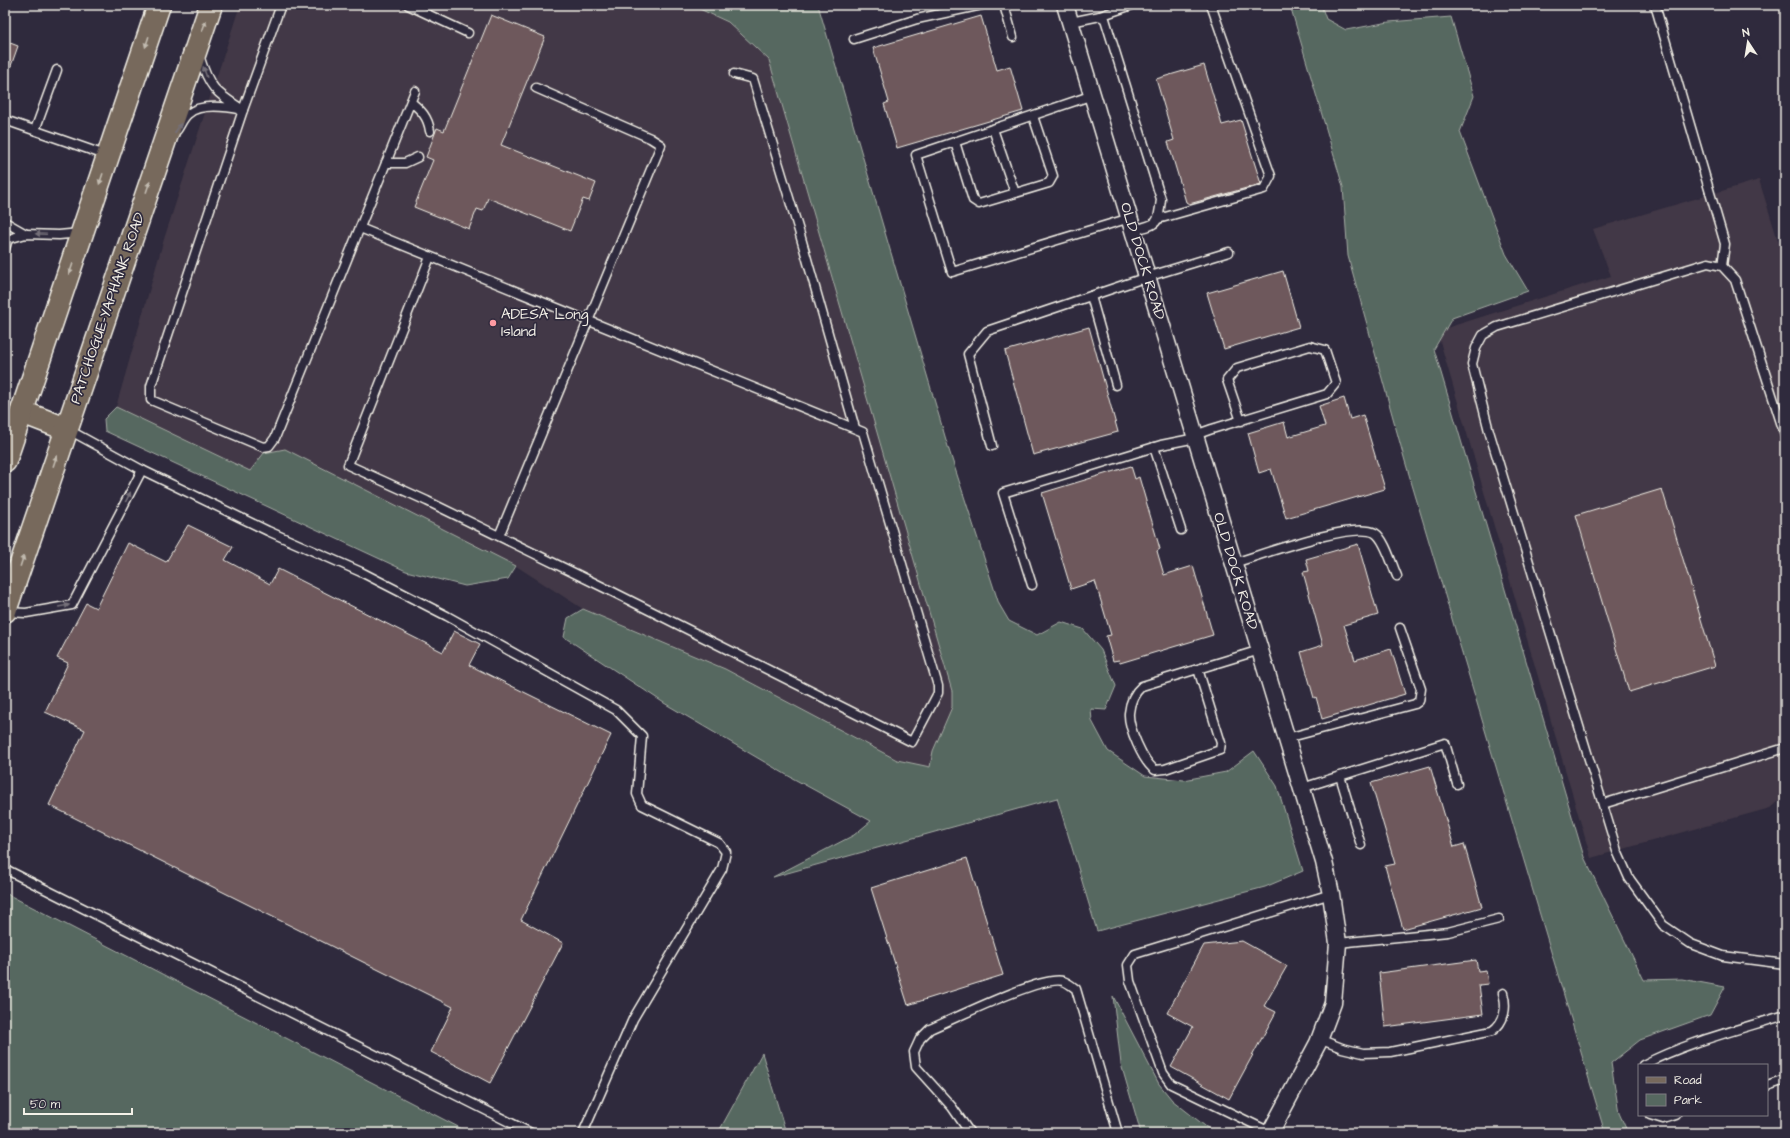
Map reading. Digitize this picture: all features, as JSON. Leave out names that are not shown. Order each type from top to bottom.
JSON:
[{"type":"main road","points":[[5,461],[160,5]]},
{"type":"main road","name":"PATCHOGUE-YAPHANK ROAD","points":[[5,612],[211,5]]},
{"type":"main road","points":[[22,412],[66,429]]},
{"type":"street","name":"OLD DOCK ROAD","points":[[1066,5],[1302,788],[1324,862],[1331,894],[1338,943],[1333,1003],[1319,1039],[1270,1133]]},
{"type":"lane","points":[[281,5],[243,110],[151,386],[151,400],[263,447],[269,446],[275,438],[415,91]]},
{"type":"lane","points":[[408,5],[468,33]]},
{"type":"lane","points":[[854,39],[917,19],[982,5]]},
{"type":"lane","points":[[1004,5],[1013,37]]},
{"type":"lane","points":[[1071,22],[1100,16],[1132,5]]},
{"type":"lane","points":[[1158,219],[1264,189],[1271,176],[1210,5]]},
{"type":"lane","points":[[1655,5],[1725,244],[1722,266]]},
{"type":"lane","points":[[1093,95],[916,155],[952,272],[1132,224],[1153,226],[1158,219],[1161,199],[1105,19],[1100,16]]},
{"type":"lane","points":[[197,46],[210,84],[216,92],[243,110]]},
{"type":"lane","points":[[35,130],[57,70]]},
{"type":"lane","points":[[734,74],[753,79],[799,231],[855,428]]},
{"type":"lane","points":[[499,536],[661,145],[650,138],[536,88]]},
{"type":"lane","points":[[411,102],[423,112],[430,131]]},
{"type":"lane","points":[[157,161],[188,114],[206,108],[225,107],[243,110]]},
{"type":"lane","points":[[955,142],[973,200],[979,204],[1049,182],[1053,176],[1033,116]]},
{"type":"lane","points":[[5,120],[109,156]]},
{"type":"lane","points":[[994,129],[1015,193]]},
{"type":"lane","points":[[386,163],[406,163],[418,158]]},
{"type":"lane","points":[[5,222],[26,234]]},
{"type":"lane","points":[[360,228],[863,432],[938,686],[938,693],[912,742],[737,653],[499,536],[348,465],[430,257]]},
{"type":"lane","points":[[5,248],[8,239],[26,234],[59,235],[83,232]]},
{"type":"lane","points":[[992,446],[968,354],[986,331],[1147,277],[1229,252]]},
{"type":"lane","points":[[1785,436],[1735,280],[1722,266],[1708,263],[1497,327],[1483,335],[1476,348],[1472,364],[1489,431],[1617,851],[1629,878],[1663,925],[1691,944],[1723,956],[1785,964]]},
{"type":"lane","points":[[1091,296],[1116,385]]},
{"type":"lane","points":[[1032,585],[1003,493],[1154,447],[1196,436],[1327,394],[1336,383],[1325,350],[1310,346],[1237,368],[1227,380],[1241,421]]},
{"type":"lane","points":[[66,429],[142,470],[268,531],[361,572],[447,616],[616,710],[642,736],[637,794],[642,805],[719,843],[726,852],[722,869],[633,1019],[583,1133]]},
{"type":"lane","points":[[1154,447],[1181,530]]},
{"type":"lane","points":[[5,612],[26,614],[72,605],[142,470]]},
{"type":"lane","points":[[1234,563],[1349,530],[1362,530],[1375,533],[1381,539],[1397,576]]},
{"type":"lane","points":[[1287,738],[1415,704],[1419,701],[1421,689],[1400,628]]},
{"type":"lane","points":[[1198,669],[1221,743],[1220,750],[1165,769],[1155,770],[1146,761],[1131,725],[1129,714],[1132,700],[1136,692],[1142,686],[1260,650]]},
{"type":"lane","points":[[1302,788],[1445,743],[1457,784]]},
{"type":"lane","points":[[1603,804],[1785,748]]},
{"type":"lane","points":[[1340,776],[1361,845]]},
{"type":"lane","points":[[5,869],[531,1133]]},
{"type":"lane","points":[[1270,1133],[1171,1084],[1163,1073],[1130,981],[1128,965],[1135,954],[1331,894]]},
{"type":"lane","points":[[1338,943],[1448,932],[1499,918]]},
{"type":"lane","points":[[970,1133],[952,1107],[916,1067],[914,1052],[920,1039],[930,1029],[1013,992],[1048,981],[1063,980],[1076,988],[1118,1133]]},
{"type":"lane","points":[[1319,1039],[1342,1048],[1370,1053],[1390,1052],[1492,1031],[1498,1027],[1504,1016],[1506,1002],[1503,993]]},
{"type":"lane","points":[[1645,1064],[1655,1058],[1785,1015]]},
{"type":"lane","points":[[1768,1086],[1785,1080]]},
{"type":"lane","points":[[1654,1116],[1663,1118],[1672,1116]]},
{"type":"shaded area","name":"ADESA Long Island","points":[[240,5],[691,5],[728,22],[769,60],[952,691],[952,707],[933,751],[930,767],[897,760],[725,669],[583,609],[516,566],[264,453],[250,471],[116,407],[164,239]]},
{"type":"shaded area","points":[[1759,180],[1785,263],[1785,795],[1770,808],[1591,858],[1437,331],[1611,276],[1593,229]]},
{"type":"green space","points":[[691,5],[818,5],[949,450],[999,604],[1009,621],[1037,635],[1061,622],[1083,629],[1101,650],[1116,686],[1106,710],[1091,709],[1092,721],[1108,751],[1145,776],[1184,780],[1226,772],[1254,751],[1277,786],[1303,871],[1265,887],[1097,931],[1057,798],[773,877],[854,835],[871,821],[785,774],[664,703],[564,637],[568,618],[583,609],[725,669],[897,760],[930,767],[933,751],[952,707],[952,691],[769,60],[728,22]]},
{"type":"green space","points":[[1290,5],[1321,5],[1326,19],[1346,30],[1389,22],[1451,17],[1474,96],[1460,132],[1506,254],[1528,291],[1452,318],[1434,349],[1584,857],[1644,980],[1682,979],[1725,987],[1710,1015],[1640,1040],[1611,1063],[1619,1113],[1628,1133],[1605,1133],[1405,461],[1348,256],[1343,187]]},
{"type":"green space","points":[[116,407],[250,471],[264,453],[285,449],[516,566],[508,579],[465,586],[406,571],[105,431],[104,419]]},
{"type":"green space","points":[[5,894],[7,894],[470,1133],[5,1133]]},
{"type":"green space","points":[[1113,996],[1159,1084],[1172,1100],[1214,1133],[1141,1133],[1121,1064]]},
{"type":"green space","points":[[762,1053],[786,1133],[718,1133]]},
{"type":"building","points":[[491,15],[545,37],[501,145],[596,183],[589,201],[583,199],[570,231],[488,198],[483,211],[477,209],[469,229],[414,207],[433,160],[426,157],[437,128],[444,131]]},
{"type":"building","points":[[981,16],[997,70],[1010,66],[1023,111],[897,148],[884,104],[889,102],[873,48]]},
{"type":"building","points":[[5,41],[18,46],[6,80],[5,79]]},
{"type":"building","points":[[1204,65],[1222,125],[1241,120],[1261,184],[1189,204],[1186,202],[1168,142],[1174,140],[1156,79]]},
{"type":"building","points":[[1283,271],[1299,327],[1224,349],[1207,293]]},
{"type":"building","points":[[1089,327],[1118,432],[1033,455],[1005,351]]},
{"type":"building","points":[[1344,398],[1350,419],[1363,415],[1385,489],[1286,518],[1271,469],[1259,473],[1248,433],[1284,422],[1288,437],[1325,426],[1319,406]]},
{"type":"building","points":[[1131,466],[1135,479],[1139,477],[1160,549],[1157,551],[1164,575],[1193,566],[1213,635],[1120,663],[1119,660],[1113,661],[1106,636],[1111,635],[1095,581],[1071,589],[1042,493]]},
{"type":"building","points":[[1662,489],[1715,666],[1629,692],[1576,515]]},
{"type":"building","points":[[188,525],[233,547],[225,560],[270,584],[278,569],[443,652],[454,631],[480,644],[469,665],[611,735],[521,920],[563,943],[490,1083],[431,1052],[453,1007],[49,805],[85,730],[45,712],[68,663],[57,658],[86,603],[96,608],[128,543],[166,562]]},
{"type":"building","points":[[1358,544],[1378,615],[1344,625],[1355,660],[1391,649],[1405,694],[1322,719],[1316,697],[1314,698],[1301,652],[1323,645],[1303,572],[1309,571],[1306,559]]},
{"type":"building","points":[[1430,766],[1454,847],[1464,844],[1482,907],[1403,929],[1385,866],[1395,864],[1371,783]]},
{"type":"building","points":[[967,858],[1003,975],[908,1005],[871,888]]},
{"type":"building","points":[[1242,941],[1287,966],[1264,1006],[1276,1012],[1229,1099],[1171,1067],[1193,1027],[1167,1013],[1204,945]]},
{"type":"building","points":[[1476,960],[1478,971],[1486,970],[1488,984],[1479,985],[1483,1014],[1385,1027],[1379,973]]},
{"type":"place","name":"ADESA Long Island","points":[[493,323]]}]
